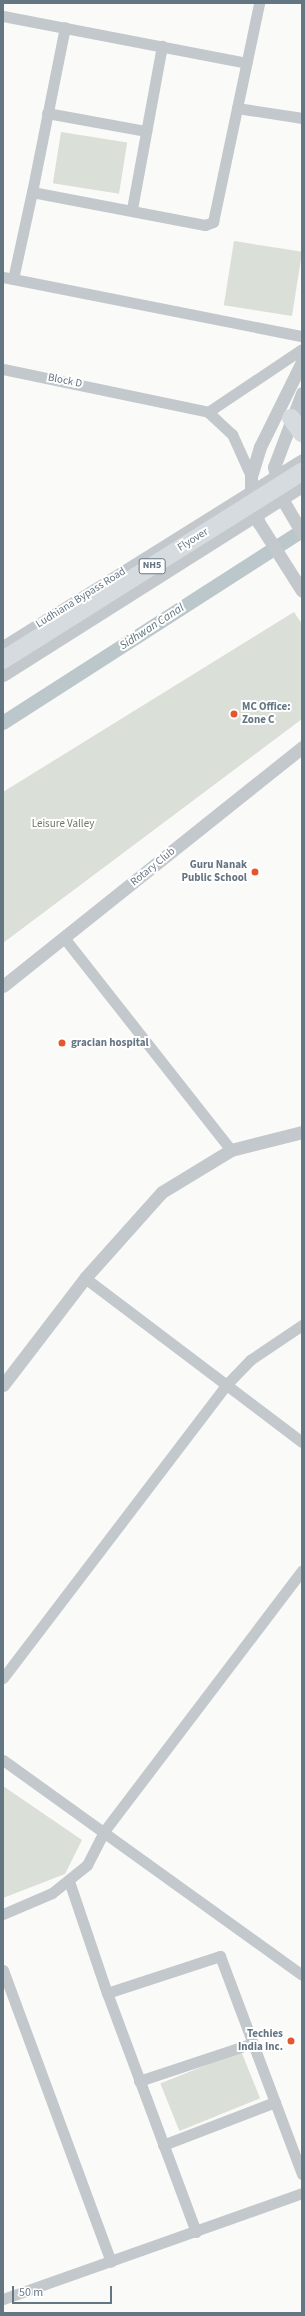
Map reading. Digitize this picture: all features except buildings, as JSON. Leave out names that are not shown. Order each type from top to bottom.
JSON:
[{"type":"highway","points":[[290,418],[302,433]]},
{"type":"highway","name":"Flyover","points":[[3,660],[302,472]]},
{"type":"street","points":[[32,192],[132,209],[205,225],[213,222],[259,3]]},
{"type":"street","points":[[3,16],[247,63]]},
{"type":"street","points":[[65,27],[32,192],[8,278],[302,336]]},
{"type":"street","points":[[132,209],[162,46]]},
{"type":"street","points":[[237,108],[302,118]]},
{"type":"street","points":[[47,113],[146,131]]},
{"type":"street","points":[[251,476],[232,434],[208,412],[302,350]]},
{"type":"street","points":[[298,586],[257,518],[251,492],[251,476],[284,393],[302,362]]},
{"type":"street","name":"Block D","points":[[3,369],[208,412]]},
{"type":"street","points":[[302,393],[290,418],[276,456],[274,478],[283,501],[302,533]]},
{"type":"street","name":"Ludhiana Bypass Road","points":[[3,647],[302,460]]},
{"type":"street","points":[[3,676],[257,518],[283,501],[302,486]]},
{"type":"street","name":"Rotary Club","points":[[3,986],[65,938],[302,747]]},
{"type":"street","points":[[65,938],[231,1150]]},
{"type":"street","points":[[3,1385],[85,1278],[162,1192],[231,1150],[302,1132]]},
{"type":"street","points":[[85,1278],[302,1442]]},
{"type":"street","points":[[3,1678],[226,1385],[250,1360],[302,1325]]},
{"type":"street","points":[[3,1914],[52,1893],[69,1881],[87,1864],[105,1830],[302,1570]]},
{"type":"street","points":[[3,1760],[105,1830],[302,1975]]},
{"type":"street","points":[[69,1881],[107,1993],[196,2232]]},
{"type":"street","points":[[107,1993],[220,1956],[302,2174]]},
{"type":"street","points":[[3,1970],[111,2262]]},
{"type":"street","points":[[140,2081],[253,2043]]},
{"type":"street","points":[[163,2145],[275,2102]]},
{"type":"street","points":[[3,2299],[196,2232],[302,2193]]},
{"type":"green space","points":[[61,132],[127,142],[119,194],[53,183]]},
{"type":"green space","points":[[234,241],[302,252],[292,316],[224,305]]},
{"type":"green space","name":"Leisure Valley","points":[[294,612],[302,624],[302,719],[3,943],[3,792]]},
{"type":"green space","points":[[3,1786],[82,1840],[65,1874],[3,1898]]},
{"type":"green space","points":[[241,2051],[260,2098],[179,2131],[160,2084]]},
{"type":"waterway","name":"Sidhwan Canal","points":[[3,723],[302,531]]},
{"type":"place","name":"MC Office: Zone C","points":[[234,714]]},
{"type":"place","name":"Guru Nanak Public School","points":[[255,872]]},
{"type":"place","name":"gracian hospital","points":[[62,1043]]},
{"type":"place","name":"Techies India Inc.","points":[[291,2041]]}]
